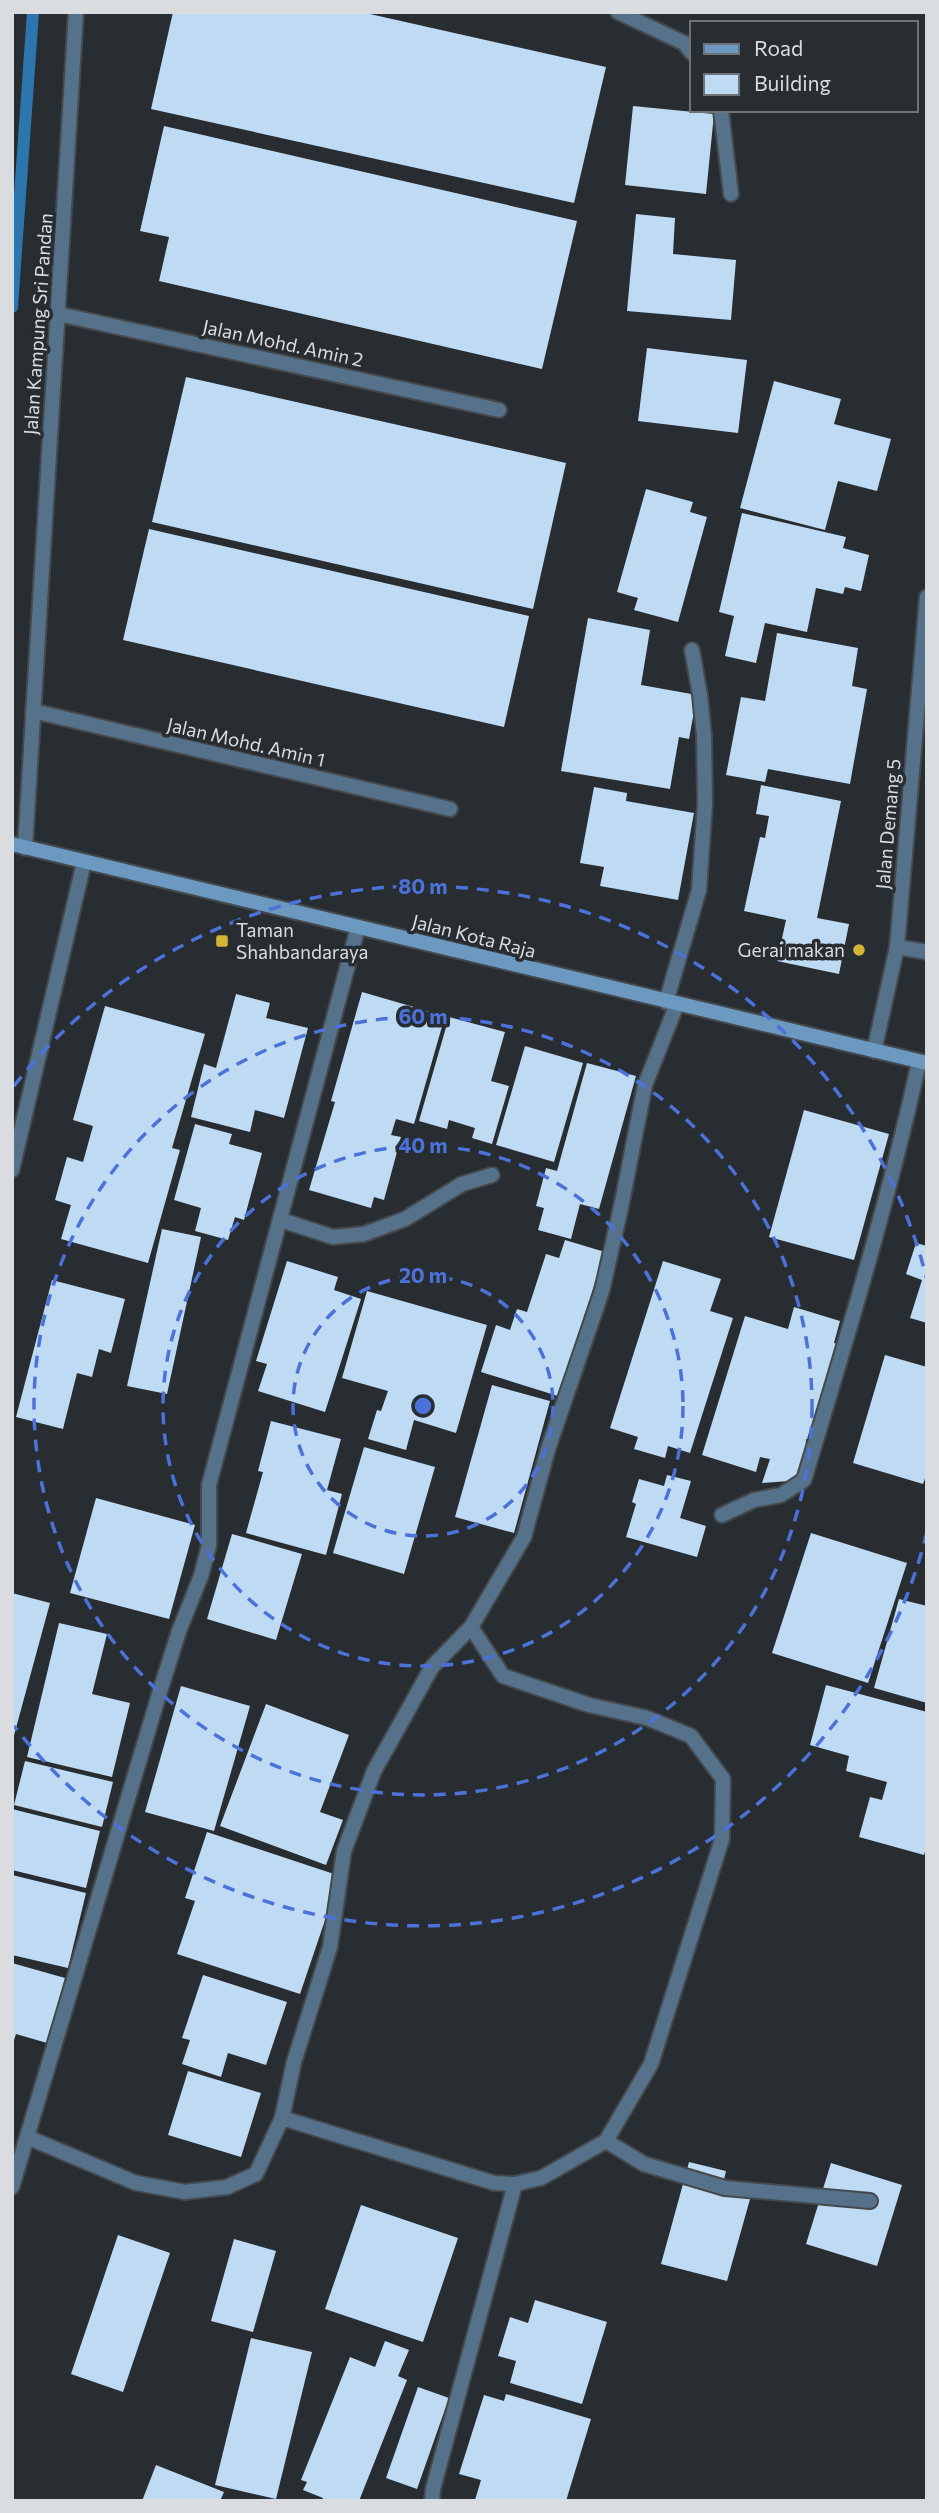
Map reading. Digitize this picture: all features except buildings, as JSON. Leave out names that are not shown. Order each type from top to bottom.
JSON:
[{"type":"main road","name":"Jalan Kota Raja","points":[[18,846],[923,1062]]},
{"type":"street","name":"Jalan Kampung Sri Pandan","points":[[18,846],[33,712],[76,12]]},
{"type":"street","points":[[618,12],[684,43],[690,50]]},
{"type":"street","points":[[721,112],[731,194]]},
{"type":"street","name":"Jalan Mohd. Amin 2","points":[[58,314],[499,410]]},
{"type":"street","name":"Jalan Demang 5","points":[[874,1051],[897,947],[927,597]]},
{"type":"street","points":[[27,2137],[136,2183],[185,2192],[227,2187],[256,2174],[282,2118],[293,2062],[330,1947],[344,1850],[374,1771],[432,1667],[471,1627],[524,1537],[548,1449],[602,1291],[645,1085],[671,1003],[699,890],[704,816],[705,735],[692,650]]},
{"type":"street","name":"Jalan Mohd. Amin 1","points":[[33,712],[450,809]]},
{"type":"street","points":[[12,1170],[84,862]]},
{"type":"street","points":[[12,2187],[179,1631],[201,1576],[209,1545],[209,1485],[358,928]]},
{"type":"street","points":[[897,947],[927,952]]},
{"type":"street","points":[[722,1515],[754,1500],[781,1495],[804,1480],[862,1292],[923,1062]]},
{"type":"street","points":[[281,1220],[333,1237],[364,1234],[405,1219],[462,1184],[492,1175]]},
{"type":"street","points":[[282,2118],[494,2183],[515,2184],[541,2178],[606,2141],[651,2064],[722,1839],[723,1779],[691,1737],[647,1718],[589,1705],[503,1676],[471,1627]]},
{"type":"street","points":[[606,2141],[644,2164],[725,2188],[870,2201]]},
{"type":"street","points":[[432,2501],[515,2184]]},
{"type":"waterway","points":[[12,307],[33,12]]},
{"type":"place","name":"Taman Shahbandaraya","points":[[222,941]]},
{"type":"place","name":"Gerai makan","points":[[859,950]]}]
